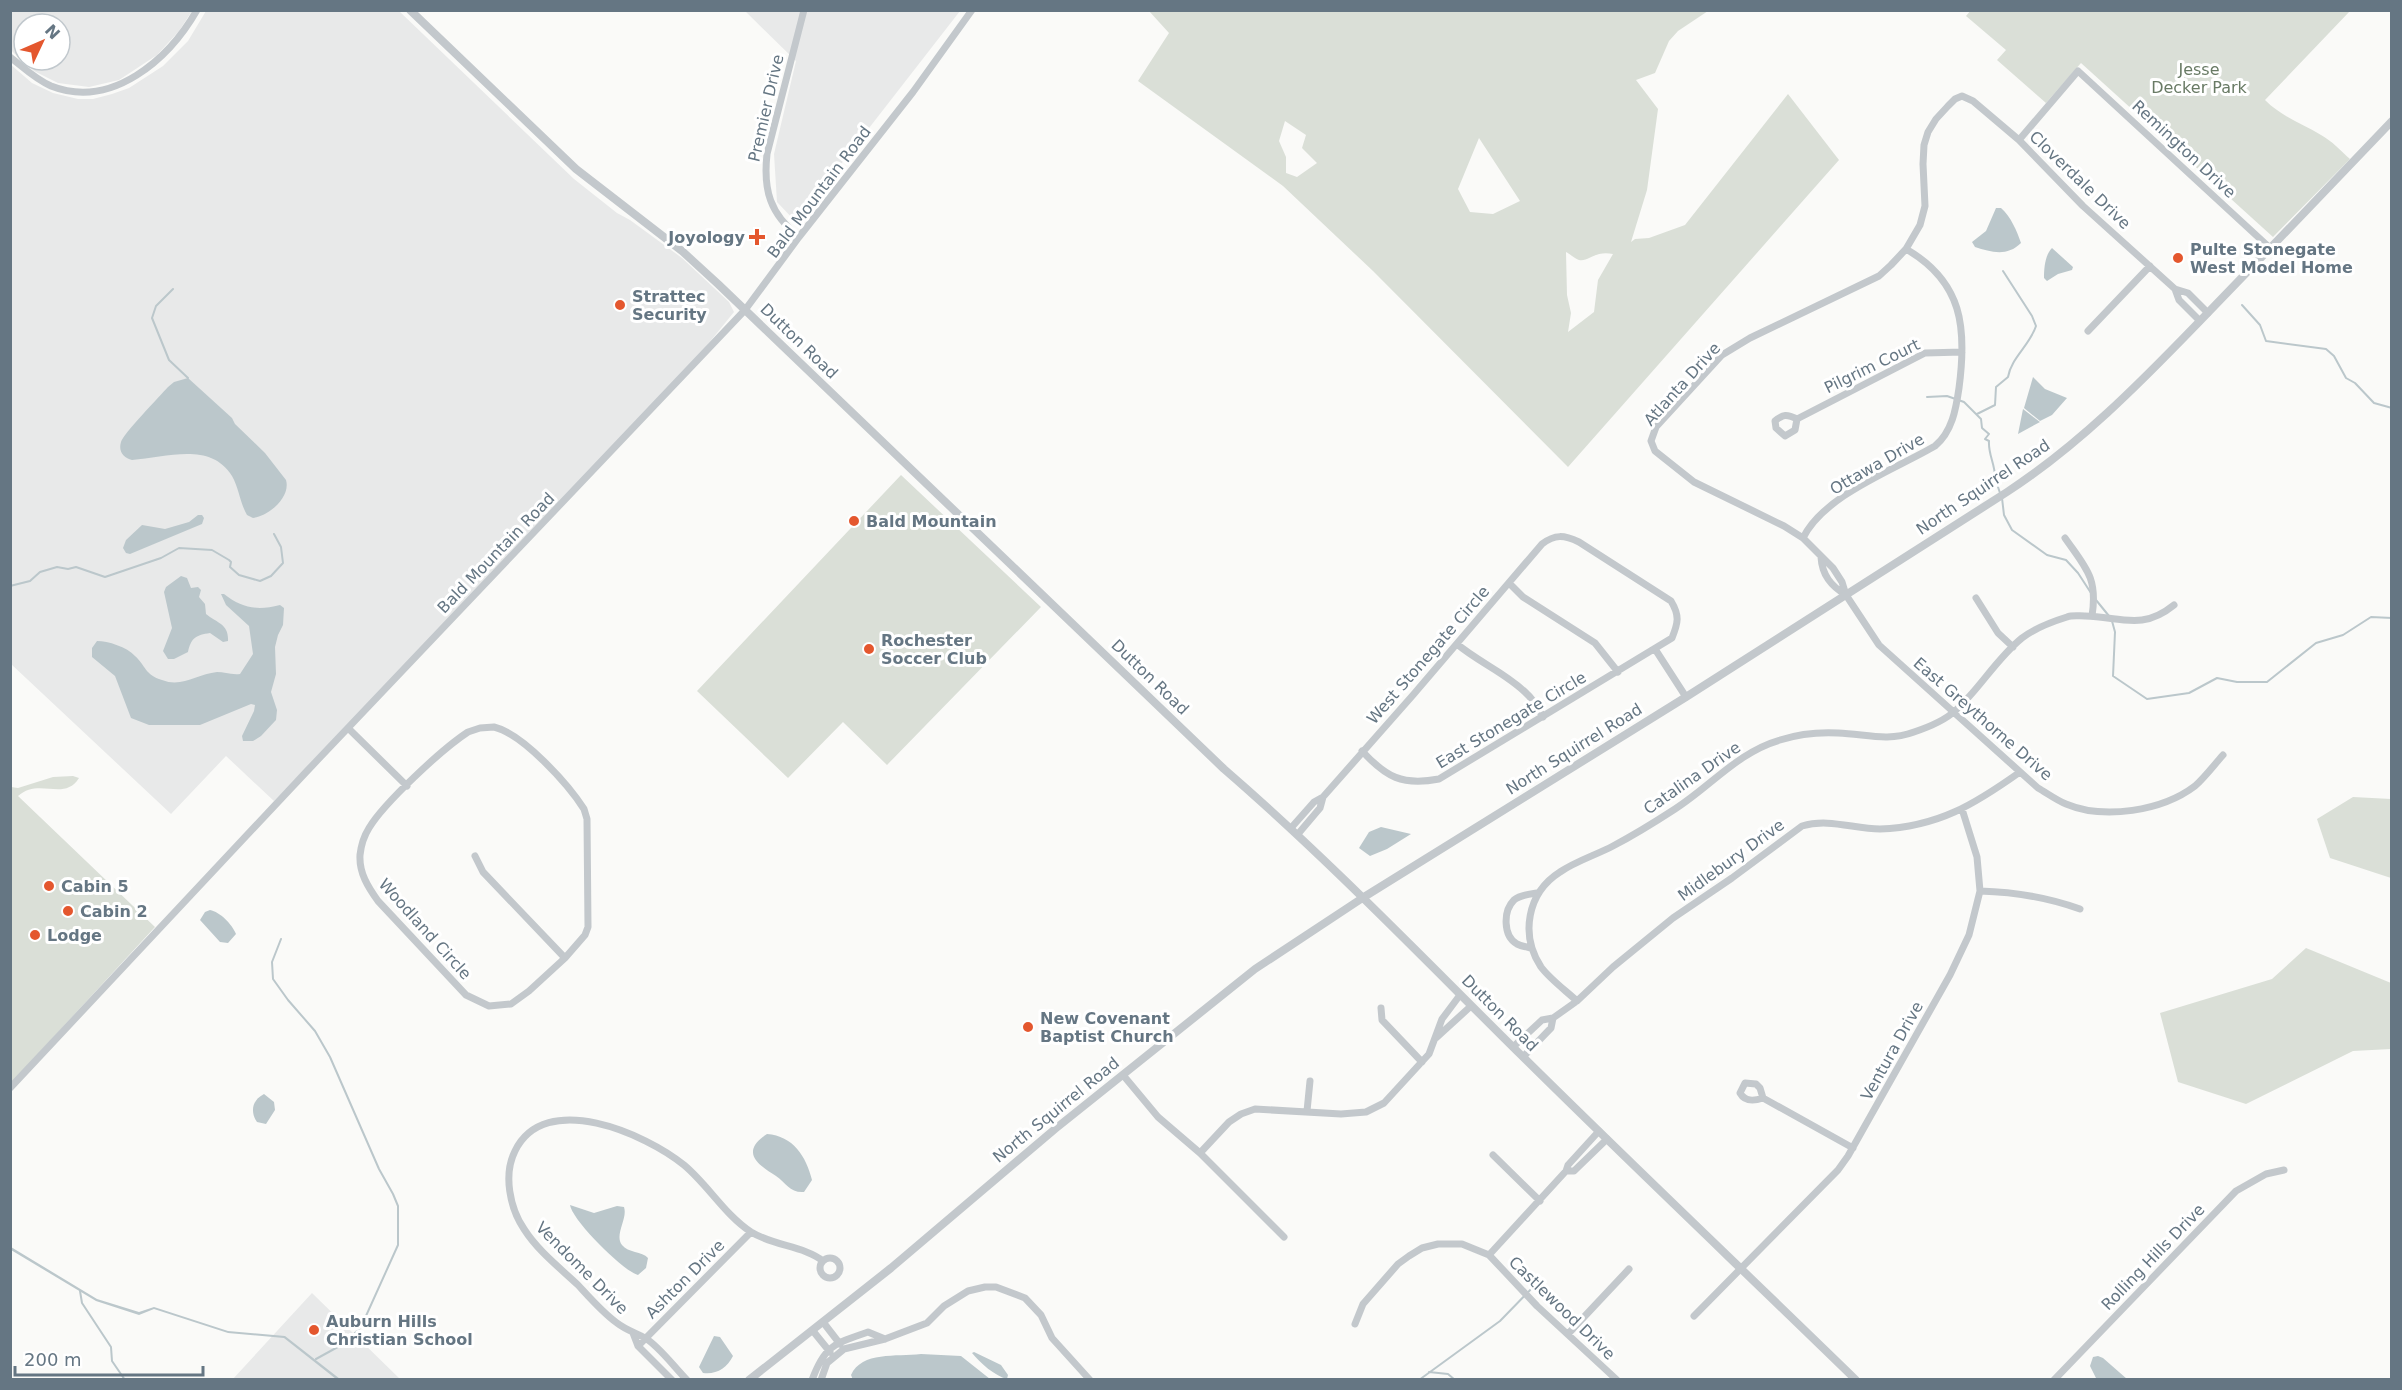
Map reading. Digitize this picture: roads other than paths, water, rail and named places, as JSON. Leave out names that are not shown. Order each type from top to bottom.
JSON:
[{"type":"street","points":[[11,57],[33,76],[59,88],[89,92],[115,86],[146,69],[164,55],[178,41],[197,10]]},
{"type":"street","name":"Dutton Road","points":[[410,10],[564,159],[687,255],[746,310],[1224,769],[1295,831],[1364,897],[1460,996],[1856,1380]]},
{"type":"street","name":"Premier Drive","points":[[799,237],[779,217],[769,198],[765,177],[767,154],[804,10]]},
{"type":"street","name":"Bald Mountain Road","points":[[10,1089],[348,728],[746,310],[799,237],[913,92],[972,10]]},
{"type":"street","name":"Remington Drive","points":[[2019,140],[2078,71],[2270,248]]},
{"type":"street","name":"Cloverdale Drive","points":[[1962,96],[1973,100],[2019,140],[2082,206],[2175,289],[2180,300],[2200,321]]},
{"type":"street","name":"Atlanta Drive","points":[[1846,595],[1833,587],[1821,566],[1821,557],[1803,538],[1784,526],[1694,482],[1655,452],[1651,441],[1656,427],[1722,355],[1750,338],[1826,300],[1880,276],[1906,249],[1920,225],[1925,206],[1923,164],[1924,145],[1928,132],[1948,106],[1962,96]]},
{"type":"street","name":"North Squirrel Road","points":[[749,1380],[813,1331],[1255,969],[1364,897],[1846,595],[2007,492],[2057,457],[2110,411],[2208,313],[2391,121]]},
{"type":"street","name":"Ottawa Drive","points":[[1803,538],[1815,518],[1841,499],[1941,441],[1953,420],[1962,352],[1963,329],[1958,308],[1948,289],[1925,260],[1906,249]]},
{"type":"street","points":[[2088,331],[2150,266]]},
{"type":"street","name":"Cloverdale Drive","points":[[2175,289],[2188,293],[2208,313]]},
{"type":"street","name":"Pilgrim Court","points":[[1797,419],[1925,353],[1962,352]]},
{"type":"street","name":"West Stonegate Circle","points":[[1295,831],[1314,802],[1323,797],[1413,696],[1542,544],[1557,536],[1567,536],[1579,542],[1671,601],[1679,619],[1672,638]]},
{"type":"street","points":[[2065,538],[2089,573],[2095,595],[2092,616]]},
{"type":"street","points":[[1509,583],[1522,597],[1596,643],[1618,672]]},
{"type":"street","name":"East Greythorne Drive","points":[[1846,595],[1879,645],[2038,788],[2067,805],[2120,813],[2149,807],[2174,798],[2195,786],[2223,755]]},
{"type":"street","points":[[1976,598],[1998,633],[2013,647]]},
{"type":"street","name":"Catalina Drive","points":[[1577,1001],[1542,968],[1531,948],[1528,921],[1537,893],[1559,872],[1614,846],[1678,807],[1732,764],[1780,740],[1809,734],[1840,733],[1882,739],[1914,732],[1953,713],[2013,647],[2040,627],[2070,615],[2131,622],[2145,621],[2162,615],[2175,605]]},
{"type":"street","name":"East Stonegate Circle","points":[[1362,751],[1381,770],[1400,780],[1414,782],[1439,779],[1672,638]]},
{"type":"street","points":[[1457,644],[1478,661],[1521,688],[1543,717]]},
{"type":"street","points":[[1655,649],[1686,697]]},
{"type":"street","name":"Woodland Circle","points":[[494,727],[504,729],[529,747],[578,801],[587,819],[589,917],[585,935],[565,958],[521,998],[499,1007],[489,1006],[466,995],[378,901],[366,884],[362,871],[362,845],[373,822],[407,786],[468,732],[494,727]]},
{"type":"street","points":[[348,728],[407,786]]},
{"type":"street","name":"Midlebury Drive","points":[[1513,1047],[1542,1020],[1553,1018],[1577,1001],[1613,967],[1673,918],[1802,826],[1813,823],[1837,823],[1879,829],[1936,820],[1980,801],[2020,772]]},
{"type":"street","name":"Ventura Drive","points":[[1695,1316],[1838,1170],[1853,1148],[1950,975],[1969,936],[1980,891],[1977,857],[1962,809]]},
{"type":"street","points":[[475,856],[483,872],[565,958]]},
{"type":"street","points":[[1980,891],[2015,892],[2054,899],[2080,909]]},
{"type":"street","points":[[1531,948],[1517,945],[1510,938],[1506,925],[1507,912],[1515,900],[1537,893]]},
{"type":"street","points":[[1200,1153],[1229,1122],[1255,1109],[1341,1114],[1366,1112],[1384,1103],[1428,1054],[1442,1018],[1460,996]]},
{"type":"street","points":[[1436,1038],[1471,1006]]},
{"type":"street","points":[[1381,1008],[1382,1020],[1422,1062]]},
{"type":"street","name":"Midlebury Drive","points":[[1523,1057],[1551,1028],[1553,1018]]},
{"type":"street","points":[[1123,1075],[1158,1117],[1200,1153],[1284,1237]]},
{"type":"street","points":[[1307,1111],[1310,1081]]},
{"type":"street","points":[[1762,1098],[1853,1148]]},
{"type":"street","name":"Vendome Drive","points":[[687,1380],[646,1338],[616,1323],[538,1246],[521,1224],[513,1203],[509,1170],[515,1150],[526,1136],[547,1122],[575,1120],[601,1125],[639,1138],[682,1163],[709,1187],[734,1218],[751,1232],[777,1244],[814,1254],[822,1261]]},
{"type":"street","points":[[1355,1324],[1363,1304],[1398,1264],[1422,1248],[1438,1244],[1462,1244],[1489,1255],[1566,1172],[1568,1164],[1599,1131]]},
{"type":"street","points":[[1566,1172],[1574,1171],[1607,1139]]},
{"type":"street","points":[[1493,1155],[1540,1201]]},
{"type":"street","name":"Rolling Hills Drive","points":[[2054,1380],[2236,1191],[2266,1174],[2284,1170]]},
{"type":"street","name":"Ashton Drive","points":[[638,1346],[751,1232]]},
{"type":"street","name":"Castlewood Drive","points":[[1489,1255],[1510,1279],[1617,1380]]},
{"type":"street","points":[[1568,1334],[1629,1269]]},
{"type":"street","points":[[812,1380],[820,1358],[829,1350],[868,1332],[885,1339],[927,1323],[944,1306],[968,1291],[976,1288],[996,1287],[1025,1298],[1041,1314],[1052,1338],[1090,1380]]},
{"type":"street","points":[[823,1322],[841,1345]]},
{"type":"street","points":[[813,1331],[834,1356]]},
{"type":"street","name":"Vendome Drive","points":[[633,1333],[638,1346],[671,1379]]},
{"type":"street","points":[[821,1380],[827,1363],[841,1345]]},
{"type":"street","points":[[671,1379],[678,1371]]},
{"type":"waterway","points":[[1977,414],[1995,405],[1996,387],[2008,377],[2013,364],[2036,326],[2003,271]]},
{"type":"waterway","points":[[173,289],[156,306],[152,318],[169,360],[188,378]]},
{"type":"waterway","points":[[2242,305],[2260,325],[2266,341],[2326,349],[2334,356],[2346,378],[2355,383],[2374,403],[2392,408]]},
{"type":"waterway","points":[[1927,397],[1947,396],[1964,402],[1981,419],[1982,428],[1989,434],[1985,439],[1989,441],[1995,477]]},
{"type":"waterway","points":[[1996,481],[2000,493]]},
{"type":"waterway","points":[[2002,498],[2004,515],[2012,530],[2047,555],[2066,560],[2091,593]]},
{"type":"waterway","points":[[10,586],[30,581],[40,572],[57,567],[68,569],[76,567],[105,577],[161,558],[179,548],[212,550],[229,560],[230,567],[239,575],[260,581],[271,576],[283,563],[281,547],[274,534]]},
{"type":"waterway","points":[[2096,600],[2109,616]]},
{"type":"waterway","points":[[2112,621],[2115,632],[2113,676],[2147,699],[2189,693],[2217,678],[2237,682],[2267,682],[2316,643],[2343,635],[2371,617],[2392,618]]},
{"type":"waterway","points":[[281,939],[272,962],[273,979],[315,1031],[330,1057],[379,1169],[398,1206],[398,1245],[361,1327],[345,1343],[316,1359]]},
{"type":"waterway","points":[[1419,1380],[1500,1321],[1535,1285]]},
{"type":"waterway","points":[[80,1291],[82,1303],[111,1347],[112,1361],[125,1380]]},
{"type":"waterway","points":[[1429,1372],[1448,1374],[1455,1380]]},
{"type":"place","name":"Joyology","points":[[757,237]]},
{"type":"place","name":"Pulte Stonegate West Model Home","points":[[2178,258]]},
{"type":"place","name":"Strattec Security","points":[[620,305]]},
{"type":"place","name":"Bald Mountain","points":[[854,521]]},
{"type":"place","name":"Rochester Soccer Club","points":[[869,649]]},
{"type":"place","name":"Cabin 5","points":[[49,886]]},
{"type":"place","name":"Cabin 2","points":[[68,911]]},
{"type":"place","name":"Lodge","points":[[35,935]]},
{"type":"place","name":"New Covenant Baptist Church","points":[[1028,1027]]},
{"type":"place","name":"Auburn Hills Christian School","points":[[314,1330]]},
{"type":"park label","name":"Jesse Decker Park","points":[[2199,78]]}]
